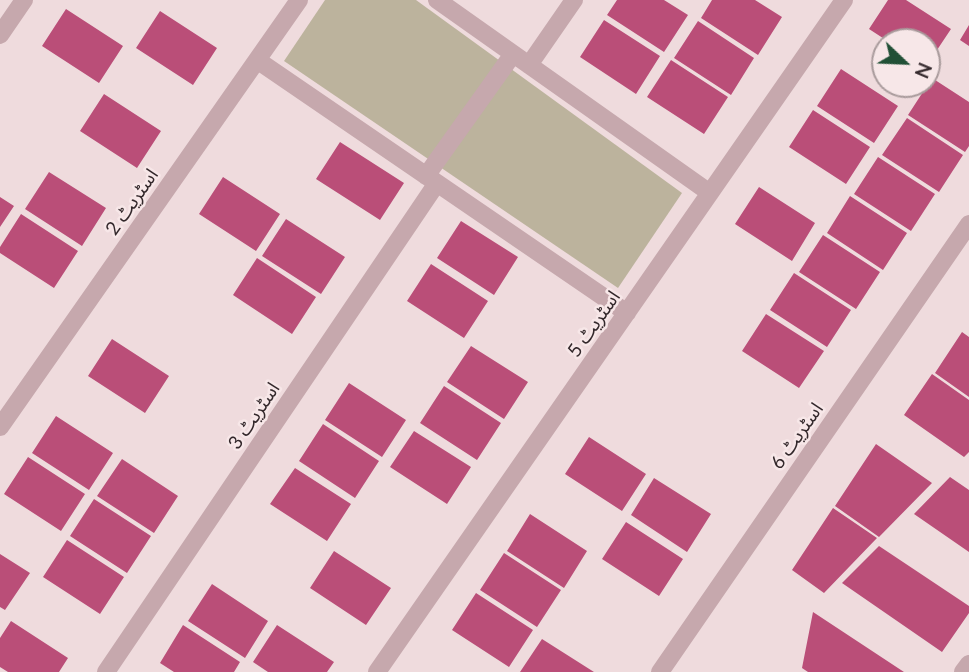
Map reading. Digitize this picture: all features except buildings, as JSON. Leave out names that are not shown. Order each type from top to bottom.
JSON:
[{"type":"street","points":[[0,35],[24,0]]},
{"type":"street","name":"اسٹریٹ 2","points":[[0,427],[299,0]]},
{"type":"street","points":[[437,0],[710,193]]},
{"type":"street","points":[[529,65],[574,0]]},
{"type":"street","name":"اسٹریٹ 5","points":[[377,672],[844,0]]},
{"type":"street","name":"اسٹریٹ 3","points":[[106,672],[513,54]]},
{"type":"street","points":[[257,60],[627,313]]},
{"type":"street","name":"اسٹریٹ 6","points":[[660,672],[969,224]]},
{"type":"street","points":[[963,672],[969,664]]},
{"type":"shaded area","points":[[325,0],[416,0],[682,193],[618,288],[284,61]]}]
